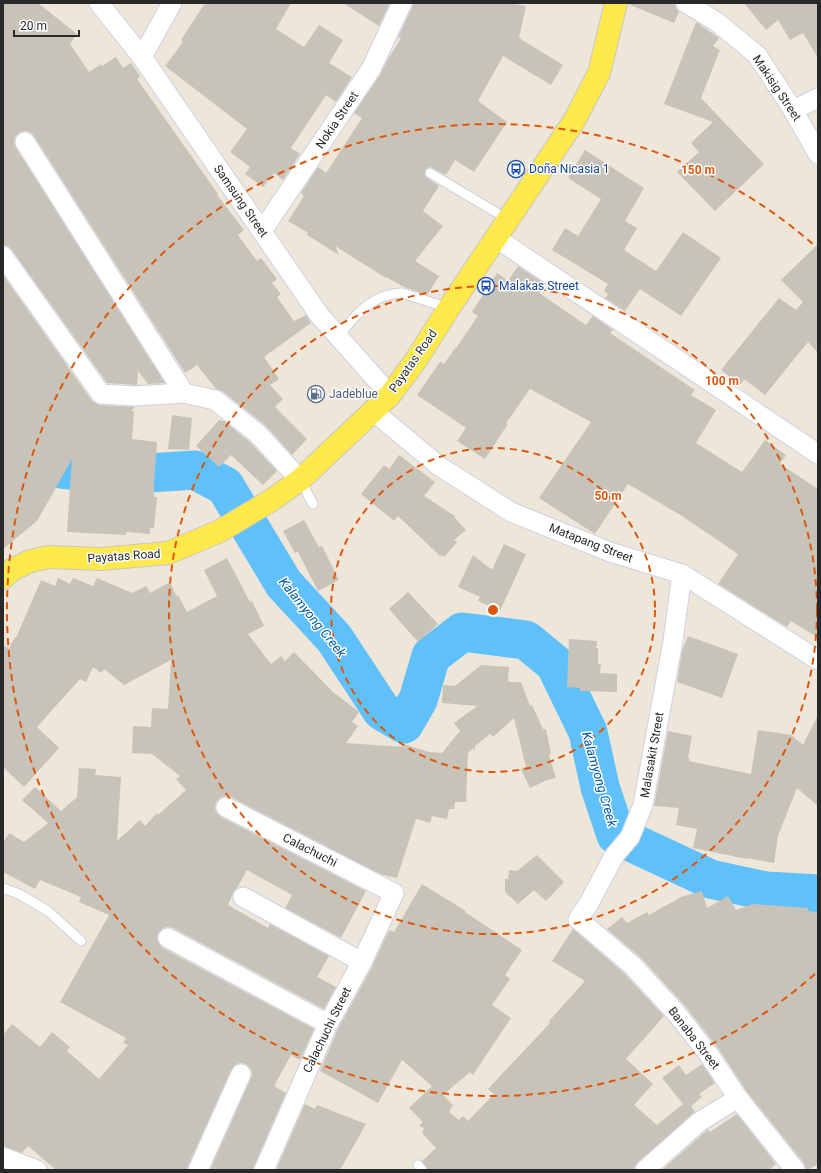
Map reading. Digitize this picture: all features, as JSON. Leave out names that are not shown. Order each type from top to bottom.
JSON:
[{"type":"main road","name":"Payatas Road","points":[[3,578],[12,570],[30,561],[49,557],[101,559],[168,553],[220,531],[270,501],[300,480],[390,395],[416,360],[574,121],[599,73],[616,3]]},
{"type":"street","name":"Samsung Street","points":[[99,3],[142,57],[320,316],[390,395]]},
{"type":"street","points":[[142,57],[172,3]]},
{"type":"street","name":"Nokia Street","points":[[262,231],[371,69],[402,3]]},
{"type":"street","name":"Makisig Street","points":[[686,3],[717,22],[757,55],[793,110],[818,154]]},
{"type":"street","points":[[793,110],[818,98]]},
{"type":"street","points":[[25,142],[184,393]]},
{"type":"street","points":[[496,238],[818,454]]},
{"type":"street","points":[[3,256],[100,394],[135,396],[184,393],[215,400],[258,434],[300,480]]},
{"type":"street","name":"Matapang Street","points":[[373,411],[439,466],[511,512],[610,552],[682,574],[818,660]]},
{"type":"street","name":"Malasakit Street","points":[[578,919],[588,905],[614,856],[630,837],[643,805],[673,641],[682,574]]},
{"type":"street","name":"Calachuchi","points":[[226,807],[394,893]]},
{"type":"street","name":"Calachuchi Street","points":[[264,1170],[328,1024],[362,962],[394,893]]},
{"type":"street","points":[[243,898],[362,962]]},
{"type":"street","name":"Banaba Street","points":[[578,919],[632,965],[677,1014],[709,1055],[738,1098],[795,1170]]},
{"type":"street","points":[[168,938],[328,1024]]},
{"type":"street","points":[[198,1170],[240,1074]]},
{"type":"street","points":[[645,1170],[699,1122],[738,1098]]},
{"type":"street","points":[[3,1158],[38,1170]]},
{"type":"lane","points":[[430,174],[508,220]]},
{"type":"lane","points":[[338,336],[360,310],[375,300],[396,293],[402,293],[449,308]]},
{"type":"lane","points":[[300,480],[313,504]]},
{"type":"lane","points":[[3,888],[19,894],[48,911],[81,942]]},
{"type":"building","points":[[3,3],[38,3],[77,34],[70,44],[89,72],[116,57],[123,68],[131,63],[140,76],[137,79],[218,194],[217,195],[244,230],[238,235],[257,261],[261,258],[277,279],[272,283],[281,294],[277,297],[294,321],[306,315],[311,323],[264,357],[279,379],[270,385],[283,399],[275,407],[307,439],[292,455],[265,425],[222,391],[216,389],[197,365],[185,373],[34,136],[30,132],[25,131],[19,133],[15,137],[14,142],[16,148],[165,383],[148,384],[138,371],[137,385],[107,383],[12,250],[8,246],[3,245]]},
{"type":"building","points":[[205,3],[291,3],[276,29],[304,47],[319,25],[343,40],[329,63],[352,77],[336,102],[326,95],[291,148],[300,154],[283,180],[274,173],[263,187],[245,174],[250,167],[230,152],[247,129],[165,66],[183,42],[181,40]]},
{"type":"building","points":[[343,3],[390,3],[379,26]]},
{"type":"building","points":[[413,3],[508,3],[526,6],[519,38],[563,65],[551,85],[503,56],[478,101],[507,122],[474,172],[455,160],[446,175],[430,167],[425,170],[425,176],[439,186],[423,211],[443,226],[415,261],[439,276],[427,295],[404,287],[386,278],[335,246],[339,255],[288,221],[304,196],[301,193],[318,167],[326,173],[362,118],[354,113],[380,75],[401,38],[398,37]]},
{"type":"building","points":[[628,3],[675,3],[679,12],[674,23]]},
{"type":"building","points":[[744,3],[818,3],[818,58],[803,33],[790,40],[778,20],[766,30]]},
{"type":"building","points":[[696,22],[719,38],[713,46],[720,50],[701,98],[764,164],[715,211],[677,172],[699,152],[691,143],[713,122],[664,104]]},
{"type":"building","points":[[585,150],[644,188],[625,221],[637,228],[624,250],[656,271],[683,232],[721,258],[681,316],[640,289],[625,311],[605,298],[608,294],[604,291],[608,284],[552,250],[565,228],[578,236],[601,199],[568,178]]},
{"type":"building","points":[[818,244],[818,353],[808,342],[765,395],[744,379],[740,385],[721,370],[779,298],[796,310],[803,302],[781,280]]},
{"type":"building","points":[[518,266],[545,284],[539,293],[586,325],[593,316],[613,330],[610,333],[695,390],[691,395],[716,410],[696,443],[742,472],[765,440],[786,455],[780,464],[818,489],[818,638],[791,621],[787,627],[718,584],[738,554],[682,516],[628,484],[595,534],[539,498],[591,422],[530,389],[506,423],[508,424],[485,459],[457,441],[466,428],[417,395],[440,362],[444,364],[478,316],[472,312],[497,273],[508,281]]},
{"type":"building","points":[[3,275],[92,401],[100,405],[135,407],[131,411],[134,411],[132,439],[157,442],[154,497],[157,497],[154,528],[150,528],[150,534],[126,532],[126,535],[67,532],[72,459],[37,521],[3,549]]},
{"type":"building","points":[[172,415],[192,418],[189,450],[168,449]]},
{"type":"building","points":[[219,420],[224,421],[250,442],[277,471],[263,485],[231,455],[219,467],[196,446]]},
{"type":"building","points":[[399,455],[435,482],[424,496],[455,516],[455,518],[466,530],[454,540],[457,542],[444,557],[442,555],[440,556],[398,516],[394,521],[361,494],[384,465],[389,469]]},
{"type":"building","points":[[304,520],[319,547],[322,546],[339,580],[318,591],[298,552],[295,553],[283,531]]},
{"type":"building","points":[[504,544],[526,554],[500,611],[478,601],[480,597],[458,587],[473,555],[492,570]]},
{"type":"building","points":[[227,558],[250,602],[252,601],[264,626],[248,634],[271,664],[281,656],[285,661],[294,652],[333,692],[359,712],[352,722],[358,726],[346,743],[405,747],[406,745],[429,752],[442,753],[460,731],[454,723],[477,706],[442,703],[443,685],[455,686],[481,665],[509,667],[508,681],[521,682],[530,706],[532,705],[543,729],[546,729],[551,754],[549,755],[556,778],[547,780],[530,788],[521,769],[526,767],[514,718],[493,737],[490,734],[475,746],[475,751],[473,748],[468,753],[466,802],[455,802],[454,809],[449,809],[447,819],[432,816],[430,823],[416,819],[397,878],[380,874],[231,797],[225,796],[220,798],[216,802],[215,808],[221,817],[366,891],[341,938],[285,908],[292,895],[247,870],[234,891],[228,905],[268,928],[270,924],[329,956],[317,977],[336,987],[324,1009],[173,928],[167,927],[162,929],[158,933],[157,939],[163,948],[314,1029],[300,1060],[291,1055],[274,1086],[286,1093],[253,1170],[210,1170],[251,1078],[252,1072],[250,1068],[246,1064],[240,1063],[235,1065],[231,1070],[187,1170],[56,1170],[28,1146],[22,1153],[3,1146],[3,1035],[12,1024],[40,1047],[52,1032],[70,1047],[67,1051],[99,1079],[128,1045],[123,1043],[126,1038],[60,1002],[109,915],[79,902],[81,897],[40,880],[35,889],[3,872],[3,843],[9,833],[24,842],[48,823],[22,800],[35,787],[61,811],[77,797],[79,768],[96,769],[95,775],[121,777],[117,841],[140,820],[145,826],[157,813],[158,815],[186,790],[176,779],[180,776],[152,754],[132,753],[133,726],[151,727],[152,708],[168,709],[171,660],[124,685],[104,669],[101,673],[93,667],[86,682],[80,679],[37,727],[59,748],[24,787],[3,767],[3,645],[9,648],[15,637],[16,638],[41,580],[55,586],[58,578],[70,584],[73,578],[93,586],[97,578],[132,593],[146,586],[150,593],[170,582],[176,596],[178,595],[187,612],[217,596],[204,570]]},
{"type":"building","points":[[408,592],[438,624],[418,642],[389,609]]},
{"type":"building","points":[[688,636],[738,654],[722,698],[677,682],[682,651]]},
{"type":"building","points":[[569,639],[597,641],[596,648],[598,648],[598,664],[601,664],[600,673],[617,674],[617,692],[580,691],[580,688],[567,687]]},
{"type":"building","points":[[818,715],[818,806],[797,788],[778,836],[774,863],[693,848],[697,829],[676,825],[679,808],[654,806],[668,731],[692,736],[688,758],[689,761],[751,774],[758,730],[791,735],[803,745]]},
{"type":"building","points":[[537,855],[564,882],[546,901],[534,890],[518,904],[506,893],[505,879],[508,879],[509,870],[517,871]]},
{"type":"building","points":[[422,884],[466,911],[465,912],[522,950],[505,975],[510,979],[492,1005],[511,1018],[473,1075],[470,1072],[443,1095],[453,1105],[449,1112],[459,1120],[463,1116],[468,1121],[494,1094],[488,1089],[550,1023],[549,1021],[585,981],[552,961],[573,929],[624,973],[664,1016],[626,1059],[653,1084],[634,1105],[657,1125],[683,1104],[662,1078],[679,1065],[686,1075],[702,1064],[715,1083],[699,1094],[702,1097],[691,1106],[695,1112],[638,1162],[634,1170],[428,1170],[422,1161],[436,1148],[422,1133],[424,1128],[419,1126],[423,1122],[409,1108],[432,1086],[402,1060],[378,1103],[320,1071],[338,1029],[372,967],[387,934],[390,930],[394,932]]},
{"type":"building","points":[[702,891],[707,908],[728,896],[736,910],[753,904],[808,908],[808,911],[818,912],[818,1164],[808,1170],[806,1170],[804,1163],[747,1092],[718,1048],[686,1007],[640,957],[607,929],[622,917],[627,923],[647,912],[649,915],[681,897]]},
{"type":"building","points":[[305,1104],[315,1109],[317,1105],[366,1124],[340,1170],[276,1170]]},
{"type":"building","points":[[737,1114],[776,1164],[769,1170],[662,1170],[708,1129],[710,1132]]},
{"type":"waterway","name":"Kalamyong Creek","points":[[3,441],[10,446],[61,469],[118,475],[195,470],[225,486],[284,584],[334,638],[382,711],[404,724],[418,700],[431,656],[462,632],[526,640],[555,664],[588,732],[600,787],[616,835],[710,879],[766,891],[818,894]]},
{"type":"place","name":"Doña Nicasia 1","points":[[516,169]]},
{"type":"place","name":"Malakas Street","points":[[486,286]]},
{"type":"place","name":"Jadeblue","points":[[316,394]]}]
